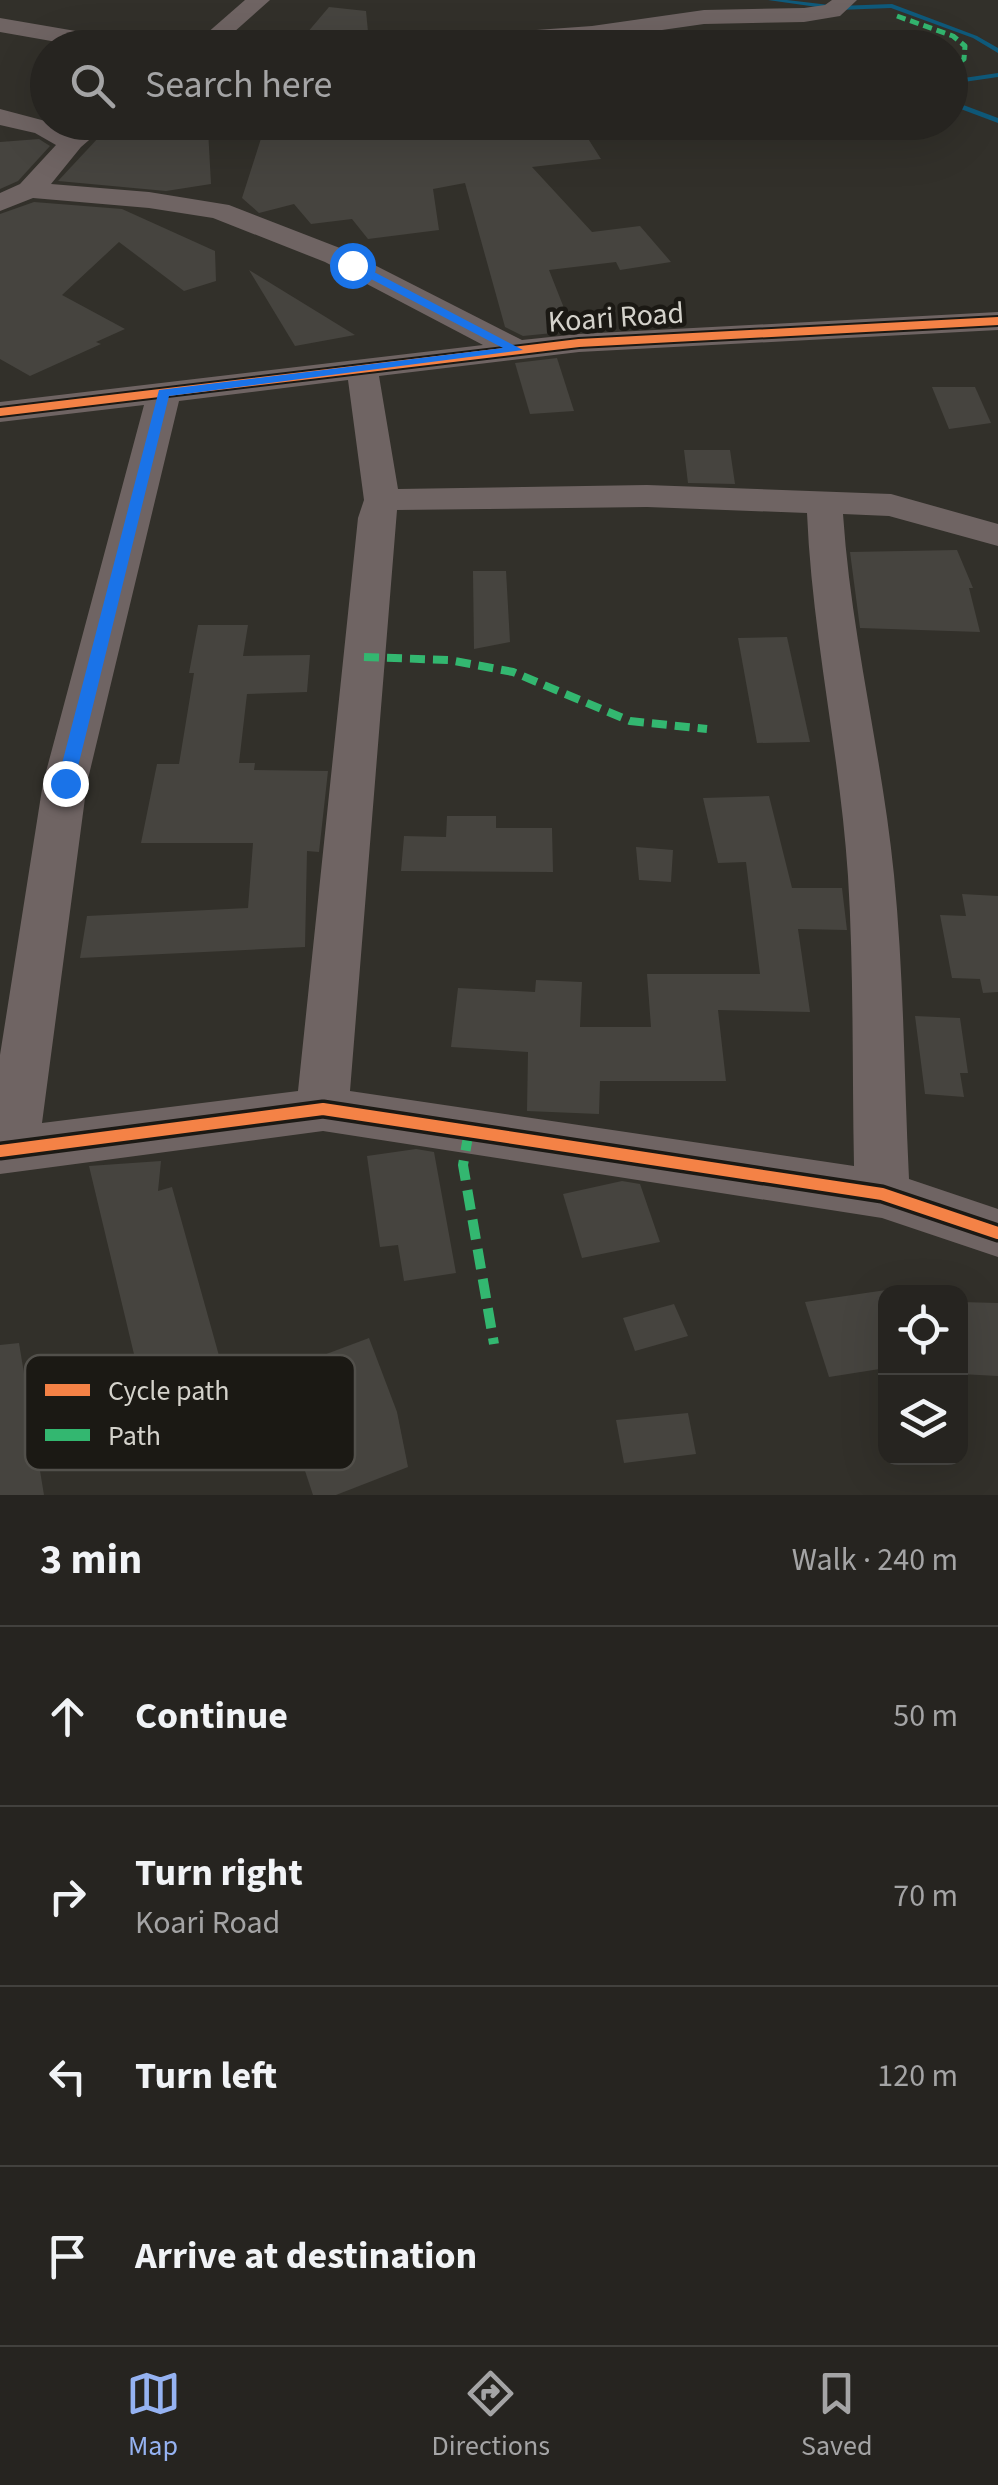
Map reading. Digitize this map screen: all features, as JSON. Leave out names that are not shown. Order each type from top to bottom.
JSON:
[{"type":"street","points":[[223,30],[259,0]]},
{"type":"street","points":[[607,30],[704,17],[832,12],[846,0]]},
{"type":"street","points":[[0,25],[30,30]]},
{"type":"street","points":[[0,117],[30,124]]},
{"type":"street","points":[[67,140],[71,142]]},
{"type":"street","points":[[0,203],[30,190],[74,140]]},
{"type":"street","points":[[30,190],[149,200],[219,211],[335,256],[516,350]]},
{"type":"street","name":"Koari Road","points":[[0,412],[579,343],[998,321]]},
{"type":"street","points":[[323,1109],[336,913],[376,518],[382,500],[362,368]]},
{"type":"street","points":[[164,392],[65,783],[6,1149],[323,1109],[882,1194],[998,1232]]},
{"type":"street","points":[[382,500],[646,496],[891,505],[998,535]]},
{"type":"street","points":[[824,502],[829,594],[849,701],[872,876],[882,1194]]},
{"type":"building","points":[[329,7],[366,11],[368,30],[310,30]]},
{"type":"building","points":[[41,140],[50,146],[18,181],[0,189],[0,142]]},
{"type":"building","points":[[96,140],[209,140],[211,184],[166,191],[58,181]]},
{"type":"building","points":[[261,140],[589,140],[601,159],[532,167],[592,232],[640,226],[671,262],[620,270],[616,262],[549,270],[573,331],[523,336],[505,327],[465,183],[433,189],[439,230],[368,239],[352,219],[311,224],[294,204],[259,213],[242,198]]},
{"type":"building","points":[[34,202],[122,209],[215,251],[216,281],[184,291],[119,242],[62,295],[125,329],[30,376],[0,359],[0,214]]},
{"type":"building","points":[[249,270],[355,335],[295,346]]},
{"type":"building","points":[[557,358],[574,411],[530,414],[515,363]]},
{"type":"building","points":[[932,387],[975,387],[991,423],[949,429]]},
{"type":"building","points":[[684,450],[730,450],[735,484],[688,483]]},
{"type":"building","points":[[957,550],[973,588],[969,588],[980,632],[860,628],[850,552]]},
{"type":"building","points":[[473,571],[506,571],[510,642],[474,649]]},
{"type":"building","points":[[198,625],[248,625],[243,656],[310,655],[307,692],[247,694],[239,763],[255,763],[254,770],[328,771],[319,852],[307,851],[305,947],[80,958],[87,916],[248,908],[253,843],[141,843],[157,764],[179,764]]},
{"type":"building","points":[[787,637],[810,742],[757,743],[738,638]]},
{"type":"building","points":[[769,796],[792,888],[842,888],[847,930],[798,929],[810,1012],[718,1010],[726,1081],[600,1081],[599,1114],[527,1111],[528,1052],[451,1047],[458,988],[535,992],[536,980],[582,982],[580,1027],[651,1027],[647,974],[760,974],[746,862],[718,863],[703,798]]},
{"type":"building","points":[[447,816],[496,816],[496,828],[552,828],[553,872],[401,871],[404,836],[446,837]]},
{"type":"building","points":[[636,847],[673,850],[671,882],[639,880]]},
{"type":"building","points":[[962,894],[998,896],[998,992],[983,993],[980,979],[952,978],[940,915],[966,916]]},
{"type":"building","points":[[915,1016],[960,1018],[968,1073],[960,1073],[964,1097],[925,1094]]},
{"type":"building","points":[[416,1149],[434,1152],[456,1273],[404,1281],[398,1245],[380,1247],[367,1156]]},
{"type":"building","points":[[161,1161],[158,1191],[172,1187],[219,1355],[134,1355],[89,1166]]},
{"type":"building","points":[[622,1181],[640,1184],[660,1242],[582,1258],[563,1194]]},
{"type":"building","points":[[878,1291],[878,1369],[829,1377],[805,1302]]},
{"type":"building","points":[[968,1302],[998,1303],[998,1376],[968,1374]]},
{"type":"building","points":[[674,1304],[688,1336],[635,1351],[623,1318]]},
{"type":"building","points":[[369,1338],[397,1412],[408,1467],[336,1495],[313,1495],[305,1470],[355,1470],[355,1355],[324,1355]]},
{"type":"building","points":[[19,1343],[25,1379],[25,1470],[40,1470],[44,1495],[0,1495],[0,1345]]},
{"type":"building","points":[[688,1413],[696,1454],[624,1463],[616,1420]]},
{"type":"waterway","points":[[771,0],[838,8],[892,6],[956,30]]},
{"type":"waterway","points":[[968,34],[998,51]]},
{"type":"waterway","points":[[968,79],[998,75]]},
{"type":"waterway","points":[[968,109],[998,121]]},
{"type":"marked path","points":[[897,16],[936,30]]},
{"type":"marked path","points":[[364,657],[449,660],[513,672],[630,721],[707,729]]},
{"type":"marked path","points":[[469,1131],[463,1165],[494,1344]]},
{"type":"cycle path","points":[[0,412],[579,343],[998,321]]},
{"type":"cycle path","points":[[0,1151],[323,1109],[882,1194],[998,1233]]},
{"type":"route","points":[[65,783],[164,392],[516,350],[352,265]]}]
